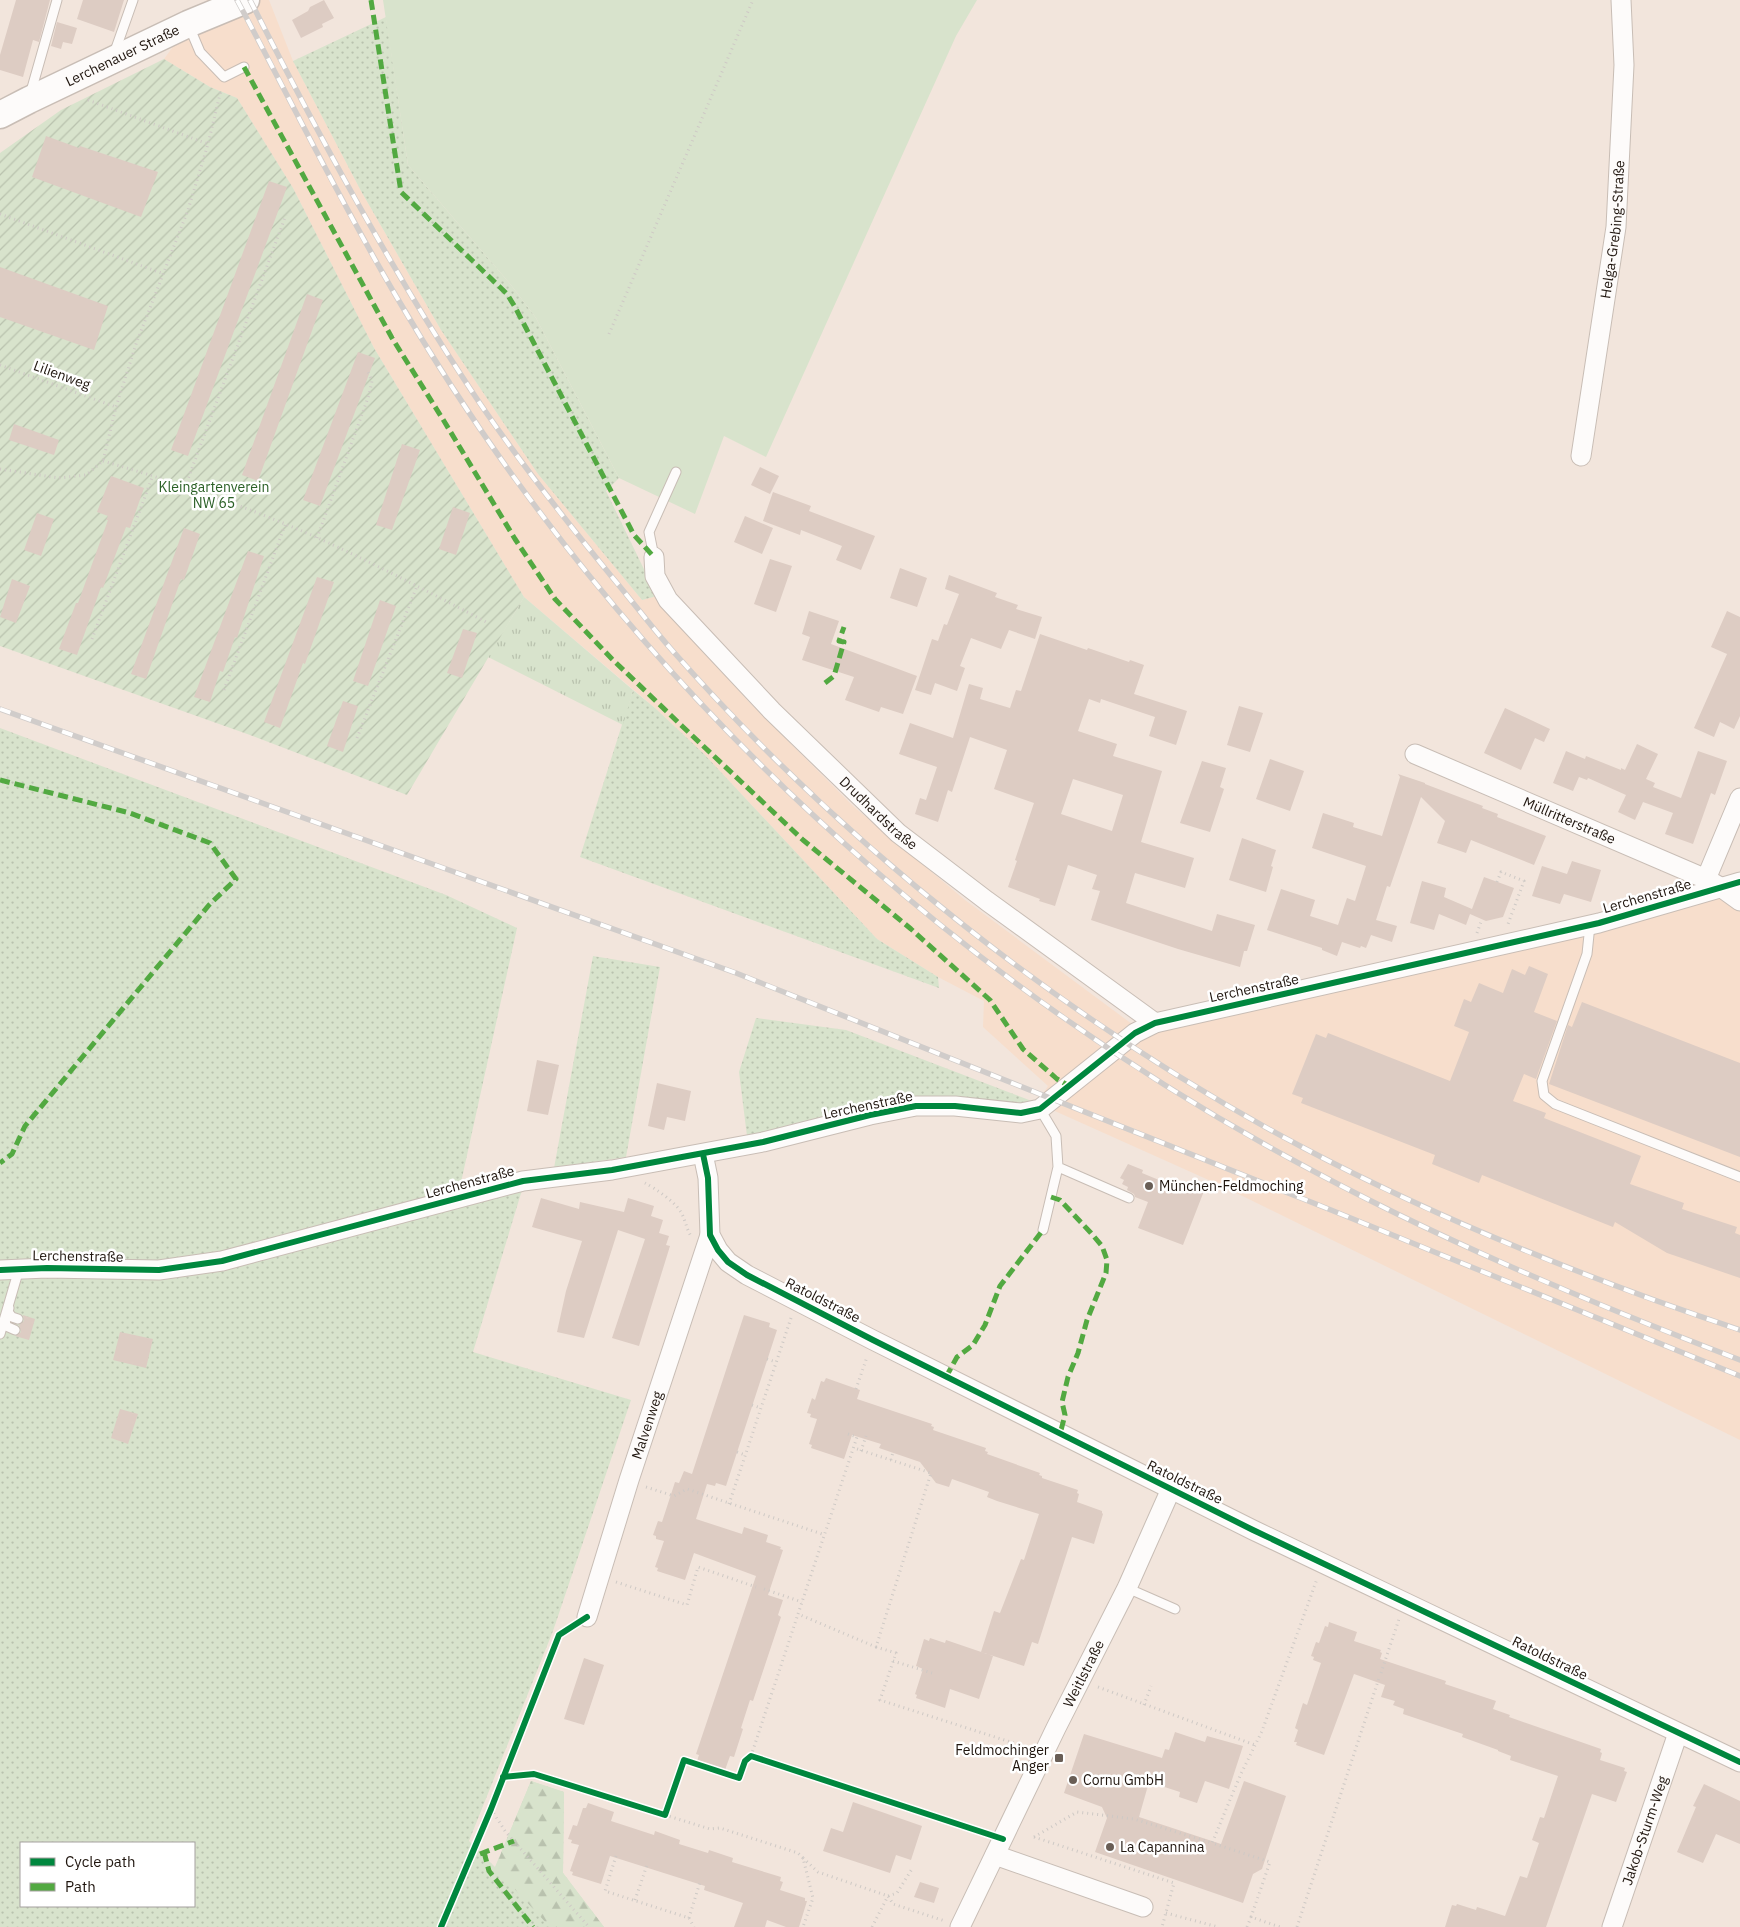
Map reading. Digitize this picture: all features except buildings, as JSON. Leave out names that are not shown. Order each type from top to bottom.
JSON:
[{"type":"main road","name":"Lerchenauer Straße","points":[[0,115],[188,24],[246,0]]},
{"type":"street","name":"Helga-Grebing-Straße","points":[[1581,456],[1616,228],[1624,65],[1621,0]]},
{"type":"street","name":"Drudhardstraße","points":[[654,557],[655,576],[668,600],[772,711],[898,833],[987,901],[1155,1023]]},
{"type":"street","name":"Müllritterstraße","points":[[1415,754],[1714,883],[1740,901]]},
{"type":"street","points":[[1714,883],[1740,798]]},
{"type":"street","name":"Lerchenstraße","points":[[0,1270],[20,1268],[159,1270],[222,1262],[523,1181],[612,1170],[703,1154],[916,1106],[955,1106],[1021,1113],[1040,1109],[1135,1033],[1155,1023],[1590,925],[1714,883],[1740,882]]},
{"type":"street","name":"Ratoldstraße","points":[[703,1154],[708,1178],[710,1235],[718,1250],[728,1262],[747,1275],[1171,1489],[1740,1762]]},
{"type":"street","name":"Malvenweg","points":[[586,1616],[710,1235]]},
{"type":"street","name":"Weitlstraße","points":[[961,1927],[1056,1728],[1127,1588],[1171,1489]]},
{"type":"street","name":"Jakob-Sturm-Weg","points":[[1612,1927],[1678,1733]]},
{"type":"street","points":[[999,1847],[1143,1907]]},
{"type":"lane","points":[[29,100],[57,0]]},
{"type":"lane","points":[[112,60],[133,0]]},
{"type":"lane","points":[[188,24],[200,52],[224,77],[244,67]]},
{"type":"lane","points":[[654,557],[649,532],[676,472]]},
{"type":"lane","points":[[1590,925],[1587,954],[1542,1081],[1544,1095],[1555,1104],[1740,1177]]},
{"type":"lane","points":[[1040,1109],[1056,1136],[1058,1167],[1043,1230]]},
{"type":"lane","points":[[1058,1167],[1130,1198]]},
{"type":"lane","points":[[0,1334],[20,1268]]},
{"type":"lane","points":[[10,1302],[8,1312],[12,1317],[18,1319]]},
{"type":"lane","points":[[5,1318],[6,1326],[15,1330]]},
{"type":"lane","points":[[1127,1588],[1175,1609]]},
{"type":"path","points":[[609,334],[753,0]]},
{"type":"path","points":[[0,471],[59,478],[86,476],[103,461],[116,407],[136,344],[188,210],[208,144],[224,77]]},
{"type":"path","points":[[88,100],[208,144]]},
{"type":"path","points":[[0,214],[164,274]]},
{"type":"path","points":[[185,487],[286,215]]},
{"type":"path","points":[[317,538],[369,394],[372,381],[368,372]]},
{"type":"path","points":[[103,461],[153,475],[317,538],[417,586],[488,623]]},
{"type":"path","points":[[92,639],[153,475]]},
{"type":"path","points":[[224,690],[285,525]]},
{"type":"path","points":[[357,738],[417,586]]},
{"type":"path","points":[[1497,882],[1501,872],[1524,881],[1500,946]]},
{"type":"path","points":[[1506,909],[1512,912]]},
{"type":"path","points":[[641,1181],[661,1192],[682,1213],[685,1226],[703,1256]]},
{"type":"path","points":[[729,1504],[797,1301]]},
{"type":"path","points":[[856,1389],[873,1340]]},
{"type":"path","points":[[767,1359],[776,1362]]},
{"type":"path","points":[[752,1405],[761,1408]]},
{"type":"path","points":[[665,1815],[684,1760],[739,1778],[745,1761],[751,1756],[854,1448],[857,1437],[848,1434]]},
{"type":"path","points":[[861,1450],[866,1436]]},
{"type":"path","points":[[854,1448],[931,1473],[876,1647]]},
{"type":"path","points":[[736,1452],[745,1455]]},
{"type":"path","points":[[891,1460],[894,1452]]},
{"type":"path","points":[[918,1469],[920,1462]]},
{"type":"path","points":[[629,1480],[674,1496],[688,1490],[825,1536]]},
{"type":"path","points":[[1212,1843],[1240,1776],[1262,1732],[1323,1563]]},
{"type":"path","points":[[599,1577],[687,1605],[698,1567],[756,1587]]},
{"type":"path","points":[[764,1589],[802,1602]]},
{"type":"path","points":[[1380,1673],[1404,1602]]},
{"type":"path","points":[[798,1614],[876,1647],[896,1653],[880,1700],[1026,1747]]},
{"type":"path","points":[[442,1927],[559,1636],[586,1616]]},
{"type":"path","points":[[893,1661],[932,1673]]},
{"type":"path","points":[[1297,1927],[1379,1678]]},
{"type":"path","points":[[1081,1680],[1255,1745]]},
{"type":"path","points":[[1144,1705],[1151,1686]]},
{"type":"path","points":[[751,1756],[999,1847]]},
{"type":"path","points":[[503,1777],[534,1774],[710,1829],[720,1828],[798,1853],[818,1872],[888,1896],[897,1893],[912,1870]]},
{"type":"path","points":[[491,1809],[505,1831],[589,1927]]},
{"type":"path","points":[[1162,1927],[1174,1883],[1034,1836],[1076,1812],[1134,1819],[1270,1862],[1248,1927]]},
{"type":"path","points":[[616,1856],[605,1890],[689,1918],[694,1927]]},
{"type":"path","points":[[802,1858],[813,1898],[804,1927]]},
{"type":"path","points":[[635,1900],[647,1865]]},
{"type":"path","points":[[689,1918],[700,1882]]},
{"type":"path","points":[[888,1896],[893,1904],[961,1927]]},
{"type":"path","points":[[872,1927],[888,1896]]},
{"type":"path","points":[[1143,1907],[1218,1927]]},
{"type":"path","points":[[1251,1917],[1280,1927]]},
{"type":"shaded area","points":[[207,0],[269,0],[293,61],[361,191],[441,330],[538,474],[642,600],[657,596],[746,699],[853,806],[965,900],[1136,1027],[1740,892],[1740,1440],[1222,1186],[1037,1103],[1048,1086],[983,1027],[984,1001],[938,977],[877,939],[704,754],[655,708],[524,597],[374,348],[293,188],[237,98],[210,87],[164,59]]},
{"type":"green space","points":[[383,0],[977,0],[956,36],[766,457],[724,436],[695,514],[619,478],[536,318],[511,285],[408,165]]},
{"type":"green space","points":[[386,17],[408,165],[511,285],[536,318],[619,478],[606,491],[657,596],[642,600],[538,474],[441,330],[361,191],[293,61]]},
{"type":"green space","name":"Kleingartenverein NW 65","points":[[164,59],[210,87],[237,98],[293,188],[374,348],[524,597],[407,795],[250,735],[0,646],[0,153],[61,110]]},
{"type":"green space","points":[[524,597],[633,690],[623,725],[488,657]]},
{"type":"green space","points":[[633,690],[704,754],[877,939],[938,977],[939,988],[580,857]]},
{"type":"green space","points":[[0,728],[446,895],[517,928],[460,1187],[503,1196],[522,1190],[473,1352],[631,1400],[553,1631],[469,1841],[495,1867],[531,1781],[564,1792],[563,1873],[604,1927],[0,1927]]},
{"type":"green space","points":[[593,956],[660,967],[626,1157],[554,1168]]},
{"type":"green space","points":[[756,1018],[846,1030],[1037,1103],[1029,1114],[926,1104],[748,1144],[739,1072]]},
{"type":"green space","points":[[531,1781],[564,1792],[563,1873],[604,1927],[550,1927],[495,1868]]},
{"type":"railway","points":[[237,0],[335,186],[396,296],[454,390],[516,480],[595,583],[680,681],[770,774],[866,862],[966,945],[1070,1022],[1179,1094],[1291,1159],[1345,1188],[1456,1242],[1625,1315],[1740,1360]]},
{"type":"railway","points":[[250,0],[327,148],[381,245],[439,340],[520,460],[671,649],[738,722],[810,793],[886,861],[964,926],[1046,987],[1130,1045],[1215,1098],[1302,1147],[1408,1200],[1517,1247],[1684,1311],[1740,1330]]},
{"type":"railway","points":[[0,709],[736,973],[1331,1210],[1740,1376]]},
{"type":"marked path","points":[[371,0],[401,192],[507,294],[634,535],[654,557]]},
{"type":"marked path","points":[[244,67],[392,338],[515,539],[555,599],[612,659],[803,840],[911,929],[990,1000],[1023,1049],[1057,1079],[1069,1086]]},
{"type":"marked path","points":[[825,683],[834,676],[844,642],[839,641],[844,627]]},
{"type":"marked path","points":[[0,780],[130,813],[210,843],[236,879],[209,905],[25,1126],[12,1154],[0,1163]]},
{"type":"marked path","points":[[1051,1197],[1060,1200],[1091,1233],[1102,1246],[1107,1260],[1106,1273],[1087,1320],[1078,1353],[1068,1377],[1062,1402],[1065,1415],[1060,1434]]},
{"type":"marked path","points":[[946,1377],[957,1357],[973,1345],[985,1325],[1000,1286],[1043,1230]]},
{"type":"marked path","points":[[480,1854],[514,1841]]},
{"type":"marked path","points":[[484,1852],[489,1871],[533,1927]]},
{"type":"cycle path","points":[[0,1270],[47,1268],[159,1270],[222,1261],[523,1181],[612,1170],[763,1142],[870,1115],[916,1106],[955,1106],[1021,1113],[1040,1109],[1135,1033],[1155,1023],[1599,923],[1740,882]]},
{"type":"cycle path","points":[[703,1154],[708,1178],[710,1235],[718,1250],[728,1262],[747,1275],[1253,1530],[1740,1762]]},
{"type":"cycle path","points":[[441,1927],[491,1809],[559,1635],[587,1617]]},
{"type":"cycle path","points":[[503,1777],[534,1774],[665,1815],[684,1760],[739,1778],[745,1761],[751,1756],[1003,1839]]},
{"type":"place","name":"München-Feldmoching","points":[[1149,1186]]},
{"type":"place","name":"Feldmochinger Anger","points":[[1059,1758]]},
{"type":"place","name":"Cornu GmbH","points":[[1073,1780]]},
{"type":"place","name":"La Capannina","points":[[1110,1847]]}]
